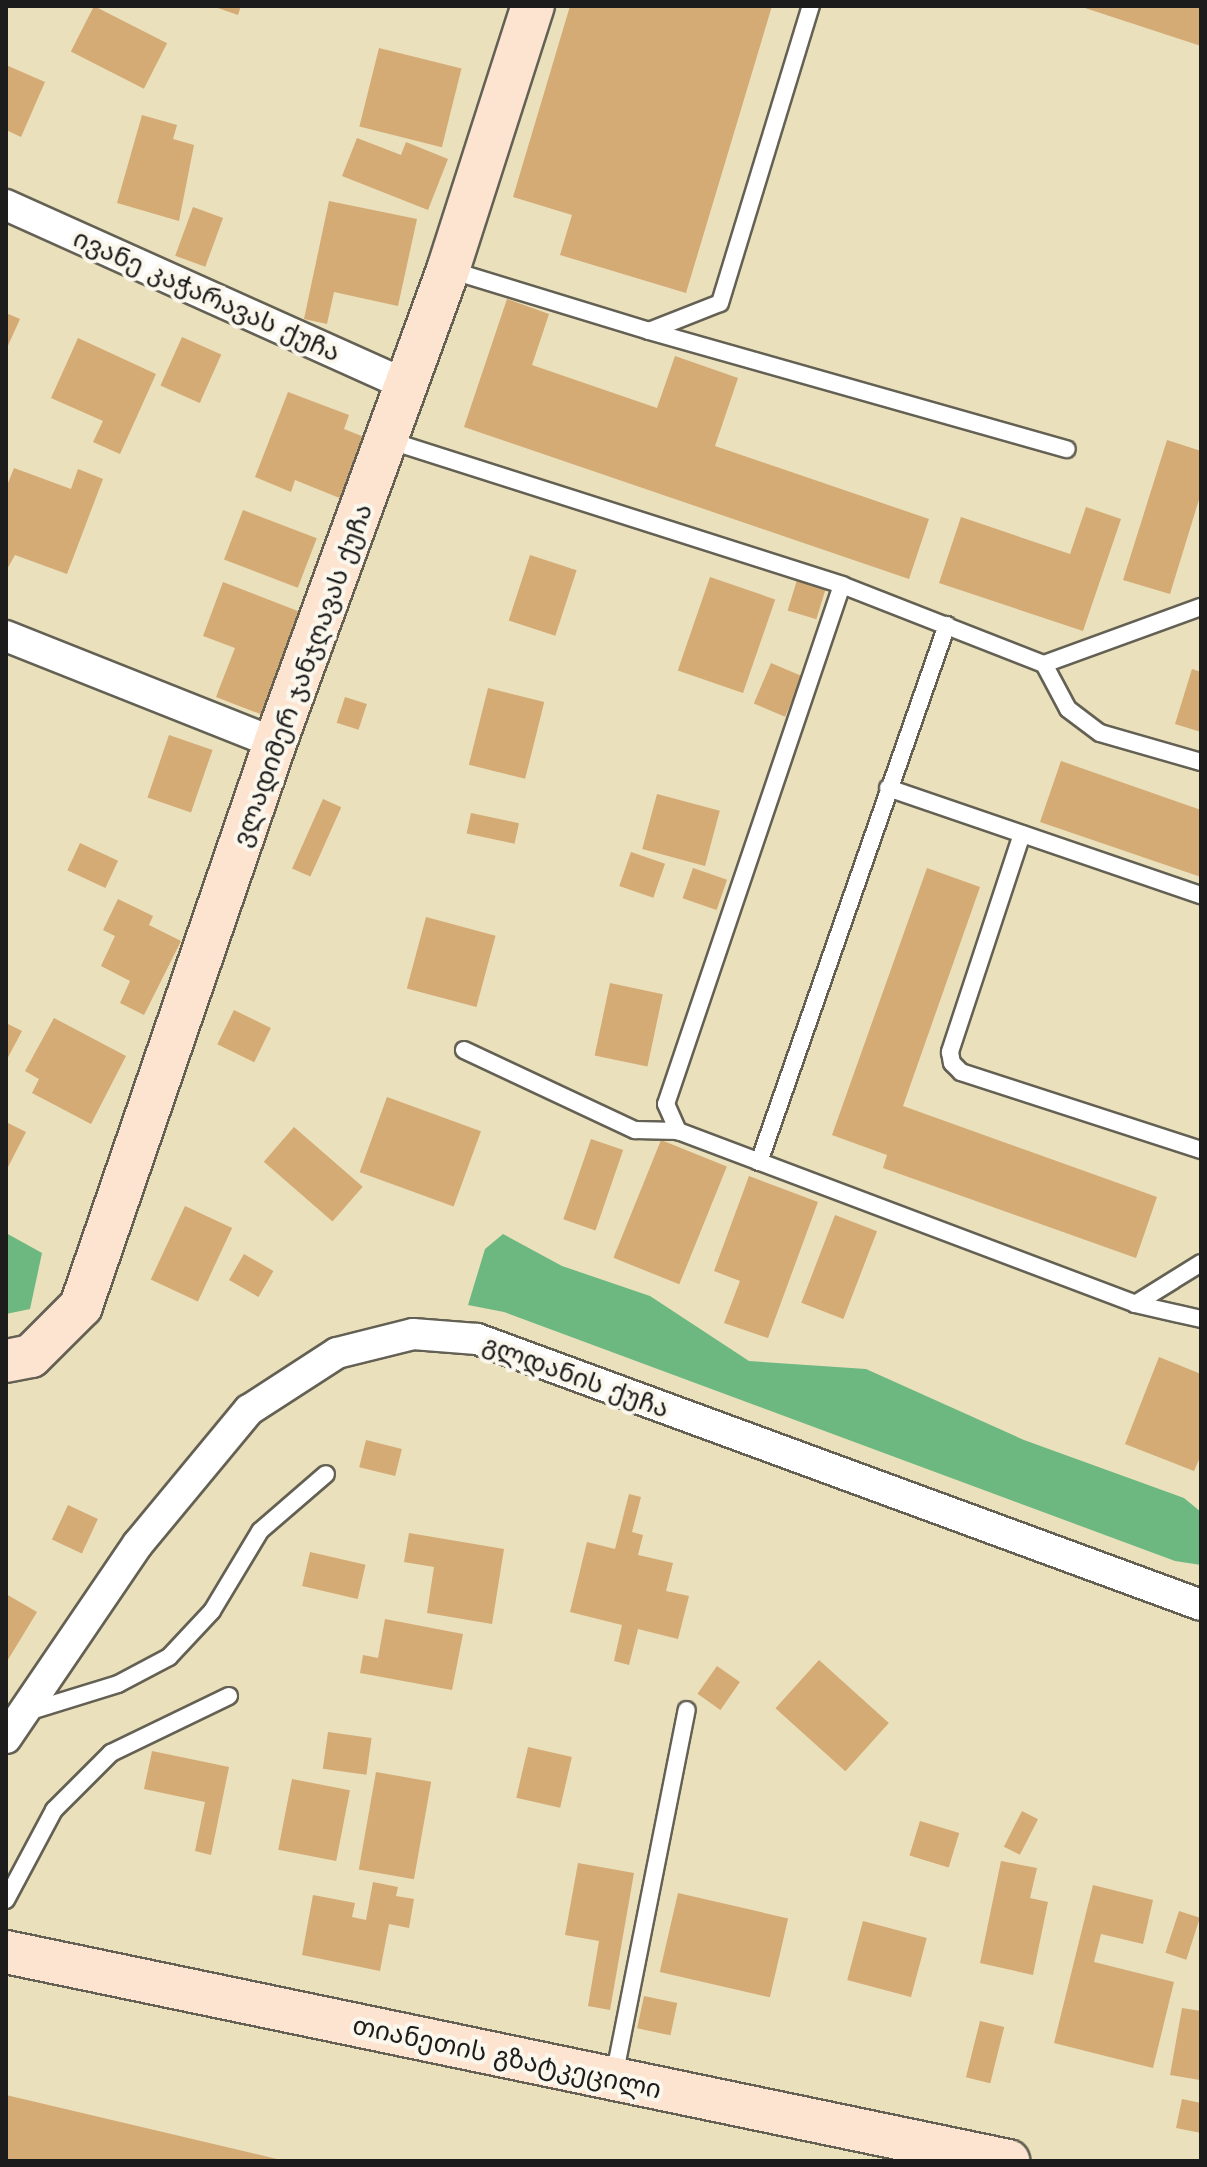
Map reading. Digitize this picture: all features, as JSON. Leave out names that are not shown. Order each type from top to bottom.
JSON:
[{"type":"street","name":"ვლადიმერ ჯანჯღავას ქუჩა","points":[[6,1361],[31,1356],[55,1336],[81,1306],[275,743],[448,270],[533,6]]},
{"type":"street","name":"ივანე კაჭარავას ქუჩა","points":[[6,205],[407,385]]},
{"type":"street","points":[[6,636],[275,743]]},
{"type":"street","name":"გლდანის ქუჩა","points":[[14,1726],[138,1544],[249,1410],[337,1353],[413,1334],[477,1339],[1201,1605]]},
{"type":"street","name":"თიანეთის გზატკეცილი","points":[[6,1952],[1008,2161]]},
{"type":"lane","points":[[649,331],[720,303],[811,6]]},
{"type":"lane","points":[[448,270],[649,331],[1067,449]]},
{"type":"lane","points":[[388,440],[842,585],[947,625],[1044,664],[1068,709],[1100,733],[1201,762]]},
{"type":"lane","points":[[678,1131],[666,1104],[842,585]]},
{"type":"lane","points":[[1044,664],[1201,607]]},
{"type":"lane","points":[[759,1162],[947,625]]},
{"type":"lane","points":[[888,788],[1201,895]]},
{"type":"lane","points":[[1022,834],[950,1052],[952,1063],[961,1072],[1201,1150]]},
{"type":"lane","points":[[464,1050],[635,1130],[678,1131],[1135,1304],[1201,1319]]},
{"type":"lane","points":[[1135,1304],[1201,1263]]},
{"type":"lane","points":[[14,1726],[118,1684],[169,1657],[212,1611],[260,1531],[326,1474]]},
{"type":"lane","points":[[6,1900],[54,1810],[111,1753],[229,1696]]},
{"type":"lane","points":[[614,2079],[687,1710]]},
{"type":"green space","points":[[6,1233],[42,1253],[30,1309],[6,1314]]},
{"type":"green space","points":[[503,1234],[562,1266],[650,1296],[749,1361],[866,1369],[1024,1440],[1184,1498],[1201,1512],[1201,1565],[1175,1561],[504,1312],[468,1305],[485,1249]]},
{"type":"building","points":[[94,6],[167,43],[144,89],[71,51]]},
{"type":"building","points":[[212,6],[241,6],[238,15]]},
{"type":"building","points":[[570,6],[772,6],[686,293],[560,255],[572,215],[513,197]]},
{"type":"building","points":[[1201,6],[1201,46],[1082,7]]},
{"type":"building","points":[[379,48],[461,69],[442,147],[359,127]]},
{"type":"building","points":[[6,65],[45,82],[21,137],[6,130]]},
{"type":"building","points":[[142,115],[177,125],[173,139],[194,145],[179,221],[117,203]]},
{"type":"building","points":[[357,138],[401,155],[406,142],[448,159],[428,210],[342,176]]},
{"type":"building","points":[[329,201],[417,219],[398,306],[334,292],[327,324],[304,319]]},
{"type":"building","points":[[193,207],[223,218],[205,267],[175,256]]},
{"type":"building","points":[[507,299],[549,314],[532,365],[657,408],[675,356],[738,378],[715,446],[929,519],[909,579],[464,427]]},
{"type":"building","points":[[6,313],[20,319],[6,350]]},
{"type":"building","points":[[182,337],[221,354],[200,403],[160,385]]},
{"type":"building","points":[[78,338],[156,374],[120,454],[93,442],[103,421],[51,398]]},
{"type":"building","points":[[288,392],[349,415],[344,429],[364,437],[347,501],[295,480],[291,492],[255,477]]},
{"type":"building","points":[[1167,440],[1201,451],[1201,493],[1170,594],[1123,580]]},
{"type":"building","points":[[14,468],[71,489],[78,469],[103,479],[67,574],[15,555],[6,571],[6,488]]},
{"type":"building","points":[[1086,507],[1121,519],[1083,631],[939,583],[961,517],[1070,554]]},
{"type":"building","points":[[243,510],[317,538],[298,588],[224,559]]},
{"type":"building","points":[[530,555],[577,570],[555,636],[509,621]]},
{"type":"building","points":[[710,577],[775,599],[743,693],[678,671]]},
{"type":"building","points":[[797,580],[826,589],[816,619],[788,611]]},
{"type":"building","points":[[223,582],[308,615],[268,717],[216,697],[235,648],[203,636]]},
{"type":"building","points":[[771,663],[802,676],[785,717],[754,704]]},
{"type":"building","points":[[1192,669],[1201,672],[1201,732],[1175,724]]},
{"type":"building","points":[[488,688],[544,702],[525,779],[469,765]]},
{"type":"building","points":[[345,697],[367,704],[359,730],[337,723]]},
{"type":"building","points":[[169,735],[212,750],[191,812],[148,797]]},
{"type":"building","points":[[1061,761],[1201,810],[1201,877],[1040,822]]},
{"type":"building","points":[[657,794],[720,811],[705,866],[642,849]]},
{"type":"building","points":[[323,799],[341,807],[310,877],[292,868]]},
{"type":"building","points":[[471,813],[519,823],[515,844],[467,834]]},
{"type":"building","points":[[80,843],[118,861],[105,888],[67,870]]},
{"type":"building","points":[[631,852],[665,864],[653,898],[619,886]]},
{"type":"building","points":[[693,868],[727,880],[717,910],[683,898]]},
{"type":"building","points":[[927,868],[980,887],[903,1106],[1157,1197],[1136,1258],[883,1168],[887,1155],[832,1135]]},
{"type":"building","points":[[118,899],[153,916],[149,925],[181,941],[144,1015],[120,1003],[130,981],[101,966],[115,936],[103,930]]},
{"type":"building","points":[[426,917],[496,936],[476,1007],[407,988]]},
{"type":"building","points":[[610,983],[663,994],[647,1067],[595,1055]]},
{"type":"building","points":[[234,1010],[271,1028],[254,1062],[217,1044]]},
{"type":"building","points":[[54,1018],[126,1056],[91,1124],[32,1093],[39,1079],[25,1071]]},
{"type":"building","points":[[6,1023],[22,1031],[6,1061]]},
{"type":"building","points":[[387,1097],[481,1131],[454,1206],[360,1172]]},
{"type":"building","points":[[6,1122],[26,1132],[6,1171]]},
{"type":"building","points":[[294,1127],[363,1187],[332,1221],[264,1162]]},
{"type":"building","points":[[591,1139],[623,1150],[595,1230],[563,1219]]},
{"type":"building","points":[[661,1140],[727,1167],[679,1284],[613,1258]]},
{"type":"building","points":[[749,1176],[818,1202],[768,1338],[724,1323],[740,1281],[714,1271]]},
{"type":"building","points":[[185,1206],[232,1228],[198,1301],[151,1279]]},
{"type":"building","points":[[835,1215],[877,1231],[843,1319],[801,1303]]},
{"type":"building","points":[[244,1254],[273,1271],[258,1297],[229,1280]]},
{"type":"building","points":[[1159,1357],[1201,1374],[1201,1455],[1194,1471],[1125,1444]]},
{"type":"building","points":[[366,1440],[402,1449],[395,1476],[359,1467]]},
{"type":"building","points":[[629,1494],[641,1497],[632,1532],[643,1535],[638,1555],[673,1563],[666,1591],[689,1596],[678,1639],[638,1629],[629,1665],[614,1661],[622,1625],[570,1612],[587,1542],[615,1549]]},
{"type":"building","points":[[68,1505],[98,1519],[82,1553],[52,1539]]},
{"type":"building","points":[[409,1533],[504,1549],[492,1624],[427,1613],[434,1567],[404,1562]]},
{"type":"building","points":[[310,1552],[366,1565],[358,1599],[302,1586]]},
{"type":"building","points":[[6,1594],[37,1612],[6,1663]]},
{"type":"building","points":[[385,1619],[463,1634],[452,1690],[360,1673],[363,1655],[378,1658]]},
{"type":"building","points":[[819,1660],[889,1723],[845,1771],[776,1708]]},
{"type":"building","points":[[717,1666],[740,1682],[720,1710],[697,1694]]},
{"type":"building","points":[[328,1732],[372,1738],[366,1775],[323,1769]]},
{"type":"building","points":[[528,1747],[572,1757],[560,1808],[516,1798]]},
{"type":"building","points":[[152,1751],[229,1767],[211,1855],[195,1851],[205,1802],[144,1789]]},
{"type":"building","points":[[376,1772],[431,1782],[414,1879],[359,1869]]},
{"type":"building","points":[[292,1779],[350,1790],[336,1861],[278,1850]]},
{"type":"building","points":[[1022,1811],[1038,1819],[1020,1855],[1004,1847]]},
{"type":"building","points":[[920,1821],[959,1833],[949,1867],[909,1855]]},
{"type":"building","points":[[1001,1861],[1037,1868],[1030,1898],[1048,1902],[1033,1975],[980,1963]]},
{"type":"building","points":[[578,1863],[634,1873],[610,2010],[588,2006],[599,1941],[565,1935]]},
{"type":"building","points":[[373,1882],[398,1887],[396,1896],[414,1899],[409,1928],[389,1924],[380,1971],[302,1955],[313,1895],[355,1903],[352,1917],[366,1920]]},
{"type":"building","points":[[1093,1885],[1153,1900],[1143,1944],[1101,1934],[1094,1962],[1174,1982],[1153,2068],[1054,2043]]},
{"type":"building","points":[[678,1893],[788,1918],[770,1997],[660,1972]]},
{"type":"building","points":[[1179,1911],[1200,1918],[1186,1960],[1165,1953]]},
{"type":"building","points":[[863,1921],[927,1938],[911,1997],[847,1980]]},
{"type":"building","points":[[644,1996],[677,2003],[670,2035],[637,2028]]},
{"type":"building","points":[[1182,2008],[1201,2011],[1200,2080],[1170,2075]]},
{"type":"building","points":[[980,2021],[1004,2027],[990,2083],[966,2077]]},
{"type":"building","points":[[6,2095],[281,2160],[281,2161],[6,2161]]},
{"type":"building","points":[[1182,2099],[1201,2103],[1201,2133],[1176,2128]]}]
